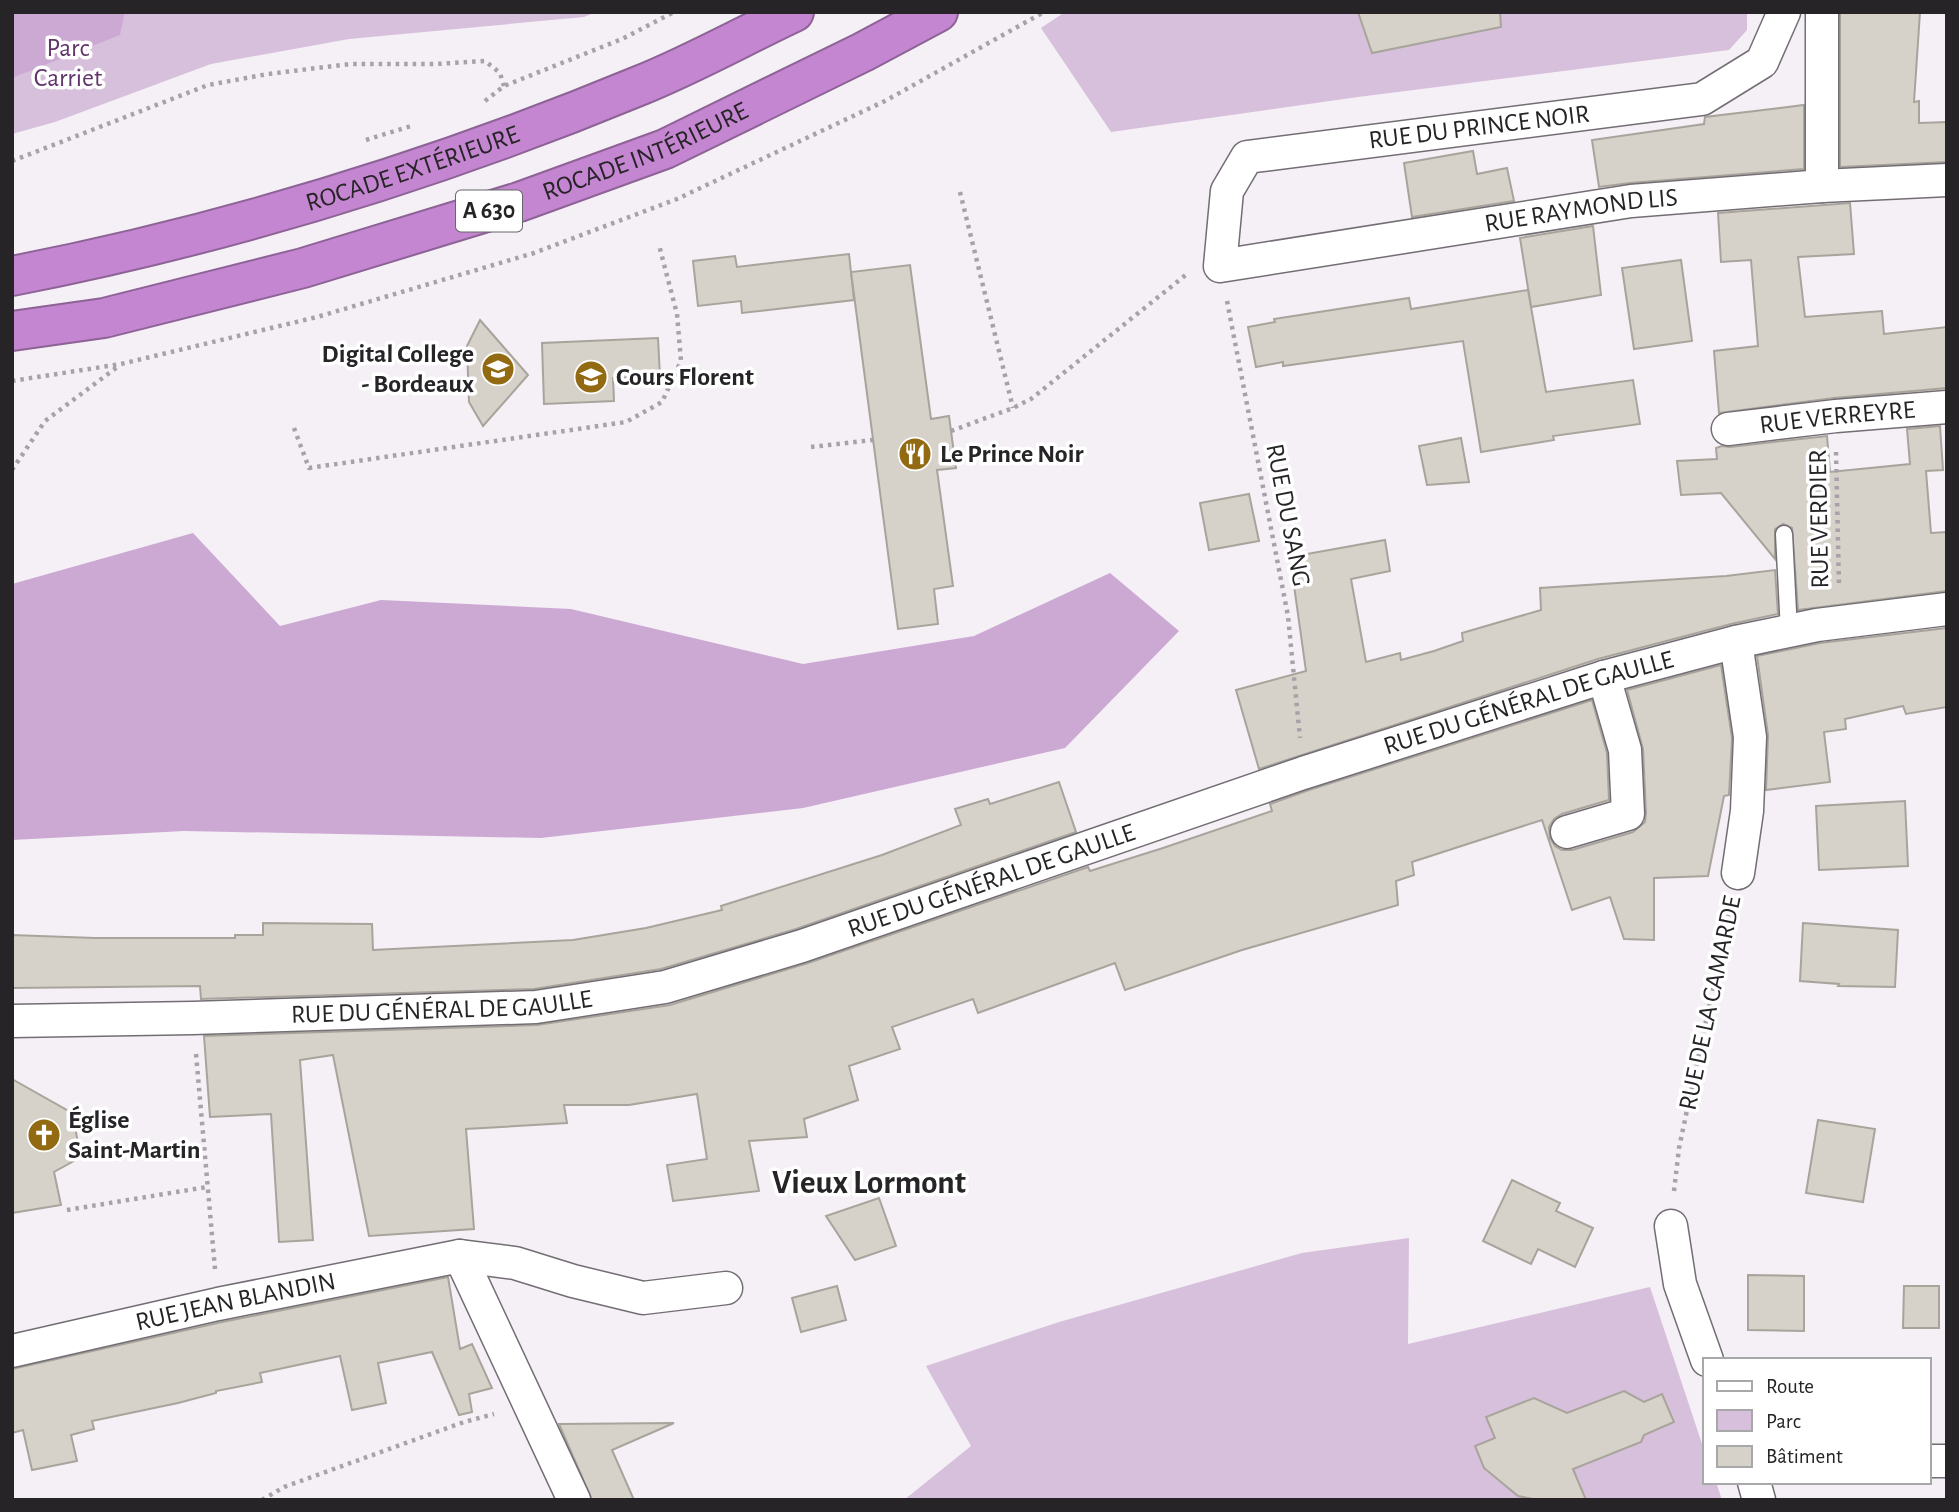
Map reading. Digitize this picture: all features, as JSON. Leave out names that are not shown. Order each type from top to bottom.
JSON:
[{"type":"highway","name":"ROCADE EXTÉRIEURE","points":[[12,276],[195,236],[284,211],[461,153],[642,85],[794,12]]},
{"type":"highway","name":"ROCADE INTÉRIEURE","points":[[12,331],[104,317],[303,268],[519,202],[665,149],[863,52],[938,12]]},
{"type":"street","name":"RUE DU PRINCE NOIR","points":[[1220,266],[1227,191],[1247,157],[1702,99],[1762,62],[1784,12]]},
{"type":"street","points":[[1822,12],[1822,186]]},
{"type":"street","name":"RUE RAYMOND LIS","points":[[1220,266],[1631,201],[1822,186],[1947,180]]},
{"type":"street","name":"RUE VERREYRE","points":[[1728,429],[1836,416],[1947,407]]},
{"type":"street","name":"RUE DU GÉNÉRAL DE GAULLE","points":[[12,1021],[536,1007],[664,987],[802,946],[1303,773],[1604,677],[1736,642],[1789,631],[1947,609]]},
{"type":"street","name":"RUE DE LA CAMARDE","points":[[1736,642],[1750,737],[1747,811],[1738,873]]},
{"type":"street","points":[[1567,832],[1628,814],[1625,750],[1604,677]]},
{"type":"street","points":[[1671,1226],[1680,1284],[1706,1358]]},
{"type":"street","points":[[460,1256],[574,1500]]},
{"type":"street","name":"RUE JEAN BLANDIN","points":[[12,1351],[218,1304],[460,1256],[515,1263],[643,1298],[726,1288]]},
{"type":"lane","points":[[1784,534],[1789,631]]},
{"type":"path","points":[[484,101],[504,86],[622,39],[674,12]]},
{"type":"path","points":[[12,162],[208,85],[268,74],[350,64],[485,61],[500,73],[504,86]]},
{"type":"path","points":[[353,145],[419,123]]},
{"type":"path","points":[[960,192],[1013,408]]},
{"type":"path","points":[[294,428],[309,468],[626,422],[662,402],[681,361],[677,314],[659,245]]},
{"type":"path","points":[[951,431],[1031,399],[1195,267],[1220,266]]},
{"type":"path","name":"RUE DU SANG","points":[[1220,266],[1288,616],[1303,773]]},
{"type":"path","points":[[12,470],[45,421],[121,364]]},
{"type":"path","name":"RUE VERDIER","points":[[1836,416],[1840,622]]},
{"type":"path","points":[[811,447],[873,440]]},
{"type":"path","name":"RUE DE LA CAMARDE","points":[[1671,1226],[1679,1148],[1738,873]]},
{"type":"path","points":[[193,1018],[218,1304]]},
{"type":"path","points":[[67,1210],[207,1187]]},
{"type":"path","points":[[262,1500],[297,1482],[464,1422],[500,1412]]},
{"type":"green space","name":"Parc Carriet","points":[[12,12],[596,12],[584,17],[349,39],[211,64],[55,122],[12,134]]},
{"type":"green space","points":[[1065,12],[1747,12],[1747,30],[1729,50],[1358,97],[1111,132],[1041,28]]},
{"type":"green space","points":[[1409,1238],[1408,1344],[1650,1287],[1703,1447],[1703,1484],[1717,1484],[1722,1500],[904,1500],[971,1446],[926,1366],[1059,1322],[1302,1253]]},
{"type":"shaded area","points":[[12,12],[125,12],[120,35],[12,78]]},
{"type":"shaded area","points":[[193,533],[280,626],[381,600],[571,609],[803,664],[974,636],[1110,573],[1179,631],[1065,748],[803,808],[541,838],[184,831],[12,840],[12,584]]},
{"type":"building","points":[[1358,12],[1500,12],[1501,27],[1372,53]]},
{"type":"building","points":[[1840,12],[1920,12],[1914,102],[1919,101],[1919,123],[1947,122],[1947,162],[1840,167]]},
{"type":"building","points":[[1804,105],[1804,169],[1599,187],[1592,140],[1704,124],[1705,117]]},
{"type":"building","points":[[1473,151],[1477,174],[1507,168],[1514,201],[1412,217],[1404,163]]},
{"type":"building","points":[[1850,203],[1854,254],[1798,257],[1805,317],[1882,311],[1884,334],[1947,327],[1947,388],[1834,398],[1719,413],[1714,351],[1758,346],[1751,260],[1721,262],[1718,213]]},
{"type":"building","points":[[1593,226],[1601,295],[1531,307],[1520,238]]},
{"type":"building","points":[[849,254],[854,300],[742,313],[741,301],[698,306],[693,261],[735,256],[737,267]]},
{"type":"building","points":[[1681,260],[1692,341],[1634,349],[1622,268]]},
{"type":"building","name":"Le Prince Noir","points":[[910,265],[931,419],[949,416],[956,468],[937,470],[953,586],[934,589],[938,624],[898,629],[851,272]]},
{"type":"building","points":[[1528,290],[1546,392],[1633,380],[1640,424],[1553,436],[1554,440],[1481,452],[1463,341],[1283,366],[1283,362],[1256,367],[1248,327],[1275,322],[1274,319],[1409,298],[1411,309]]},
{"type":"building","points":[[480,320],[528,375],[483,426],[469,402],[467,346]]},
{"type":"building","points":[[658,338],[660,377],[613,378],[614,401],[544,404],[542,343]]},
{"type":"building","points":[[1940,426],[1943,470],[1926,471],[1931,533],[1947,532],[1947,591],[1798,610],[1792,528],[1783,524],[1775,529],[1775,559],[1721,493],[1681,495],[1677,461],[1717,459],[1716,448],[1722,446],[1827,436],[1830,472],[1910,464],[1907,429]]},
{"type":"building","points":[[1461,438],[1469,482],[1427,485],[1419,446]]},
{"type":"building","points":[[1249,494],[1259,541],[1209,550],[1200,503]]},
{"type":"building","points":[[1385,540],[1390,571],[1351,579],[1366,662],[1400,653],[1401,660],[1434,651],[1463,641],[1462,633],[1541,610],[1540,588],[1726,576],[1775,570],[1778,614],[1598,659],[1259,769],[1236,690],[1306,671],[1290,557]]},
{"type":"building","points":[[1947,628],[1947,707],[1906,714],[1903,706],[1845,719],[1846,729],[1824,732],[1830,782],[1766,790],[1768,735],[1757,656],[1820,643]]},
{"type":"building","points":[[1721,665],[1732,738],[1729,795],[1724,796],[1708,876],[1654,878],[1654,940],[1624,939],[1610,897],[1572,910],[1542,820],[1412,862],[1414,875],[1396,881],[1398,905],[1242,950],[1125,990],[1115,963],[978,1013],[973,999],[892,1027],[900,1049],[849,1066],[858,1100],[804,1119],[807,1137],[749,1141],[759,1191],[673,1201],[667,1165],[707,1159],[697,1094],[629,1105],[564,1105],[567,1123],[466,1129],[474,1229],[369,1236],[333,1055],[300,1060],[313,1240],[279,1242],[271,1114],[210,1117],[204,1036],[537,1025],[670,1005],[808,963],[1088,867],[1090,871],[1163,848],[1272,811],[1270,804],[1309,790],[1592,700],[1607,753],[1609,800],[1562,814],[1554,819],[1549,827],[1550,838],[1555,846],[1562,850],[1572,850],[1633,832],[1645,822],[1646,813],[1643,749],[1627,690]]},
{"type":"building","points":[[1059,782],[1076,832],[796,929],[661,969],[534,989],[201,999],[200,986],[12,988],[12,935],[235,938],[235,935],[263,935],[263,923],[372,924],[373,950],[573,940],[646,928],[722,910],[721,906],[882,855],[961,825],[955,809],[988,799],[990,804]]},
{"type":"building","points":[[1905,801],[1908,866],[1819,870],[1816,806]]},
{"type":"building","points":[[1803,923],[1898,930],[1895,987],[1838,986],[1839,984],[1800,981]]},
{"type":"building","name":"Église Saint-Martin","points":[[12,1079],[72,1113],[81,1157],[54,1172],[61,1205],[12,1213]]},
{"type":"building","points":[[1818,1120],[1875,1129],[1863,1202],[1806,1193]]},
{"type":"building","points":[[1512,1180],[1560,1203],[1556,1211],[1593,1228],[1575,1267],[1538,1249],[1531,1264],[1483,1241]]},
{"type":"building","points":[[879,1198],[896,1246],[855,1260],[826,1216]]},
{"type":"building","points":[[1748,1275],[1804,1276],[1804,1331],[1748,1330]]},
{"type":"building","points":[[448,1277],[460,1349],[472,1344],[492,1388],[469,1394],[472,1412],[459,1415],[432,1352],[378,1363],[386,1403],[352,1410],[340,1356],[260,1373],[262,1382],[92,1421],[94,1429],[71,1435],[77,1461],[32,1470],[23,1430],[12,1433],[12,1369],[222,1322]]},
{"type":"building","points":[[837,1286],[846,1320],[801,1332],[792,1298]]},
{"type":"building","points":[[1904,1286],[1939,1286],[1939,1328],[1903,1328]]},
{"type":"building","points":[[1624,1391],[1644,1402],[1662,1394],[1674,1422],[1644,1435],[1641,1442],[1573,1469],[1586,1500],[1538,1500],[1518,1496],[1484,1468],[1475,1446],[1495,1438],[1486,1417],[1534,1398],[1567,1413]]},
{"type":"building","points":[[674,1423],[612,1450],[634,1500],[592,1500],[559,1424]]},
{"type":"place","name":"Digital College - Bordeaux","points":[[498,369]]},
{"type":"place","name":"Cours Florent","points":[[591,377]]},
{"type":"place","name":"Le Prince Noir","points":[[915,454]]},
{"type":"place","name":"Église Saint-Martin","points":[[44,1135]]},
{"type":"district","name":"Vieux Lormont","points":[[869,1183]]}]
